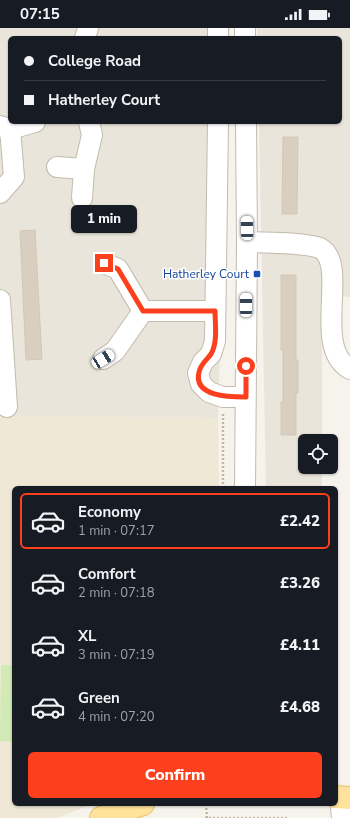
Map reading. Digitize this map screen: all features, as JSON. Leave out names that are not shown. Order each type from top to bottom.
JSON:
[{"type":"main road","points":[[101,818],[137,806]]},
{"type":"street","points":[[0,193],[14,177],[5,127],[23,124]]},
{"type":"street","points":[[82,198],[84,169],[92,135],[89,124]]},
{"type":"street","points":[[245,486],[247,242],[246,124]]},
{"type":"street","points":[[218,127],[214,341],[211,354],[203,362],[198,373],[201,384],[209,392],[222,397],[246,397]]},
{"type":"street","points":[[57,167],[84,169]]},
{"type":"street","points":[[247,242],[320,248],[335,262],[337,276],[335,350],[342,363],[350,369]]},
{"type":"street","points":[[104,263],[118,269],[143,311]]},
{"type":"street","points":[[0,300],[7,407]]},
{"type":"street","points":[[143,311],[215,311]]},
{"type":"street","points":[[103,359],[115,351],[143,311]]},
{"type":"path","points":[[222,397],[223,486]]},
{"type":"path","points":[[206,806],[206,818],[287,818]]},
{"type":"shaded area","points":[[0,28],[230,28],[229,36],[8,36],[8,124],[227,124],[218,418],[0,416]]},
{"type":"shaded area","points":[[257,28],[350,28],[350,297],[322,295],[322,434],[298,434],[298,474],[322,474],[322,486],[266,486],[259,124],[342,124],[342,36],[257,36]]},
{"type":"shaded area","points":[[0,416],[218,418],[219,486],[12,486],[12,806],[87,806],[58,818],[0,818]]},
{"type":"green space","points":[[1,665],[12,665],[12,742],[0,741]]},
{"type":"building","points":[[283,137],[298,137],[297,214],[282,214]]},
{"type":"building","points":[[35,230],[42,359],[26,360],[20,231]]},
{"type":"building","points":[[281,275],[296,275],[296,360],[298,360],[298,393],[296,393],[296,435],[281,435],[281,402],[283,402],[283,350],[281,350]]},
{"type":"place","name":"Hatherley Court","points":[[257,274]]},
{"type":"route","points":[[104,263],[118,269],[143,311],[215,311],[214,341],[211,354],[203,362],[198,373],[201,384],[209,392],[222,397],[246,397],[246,366]]}]
